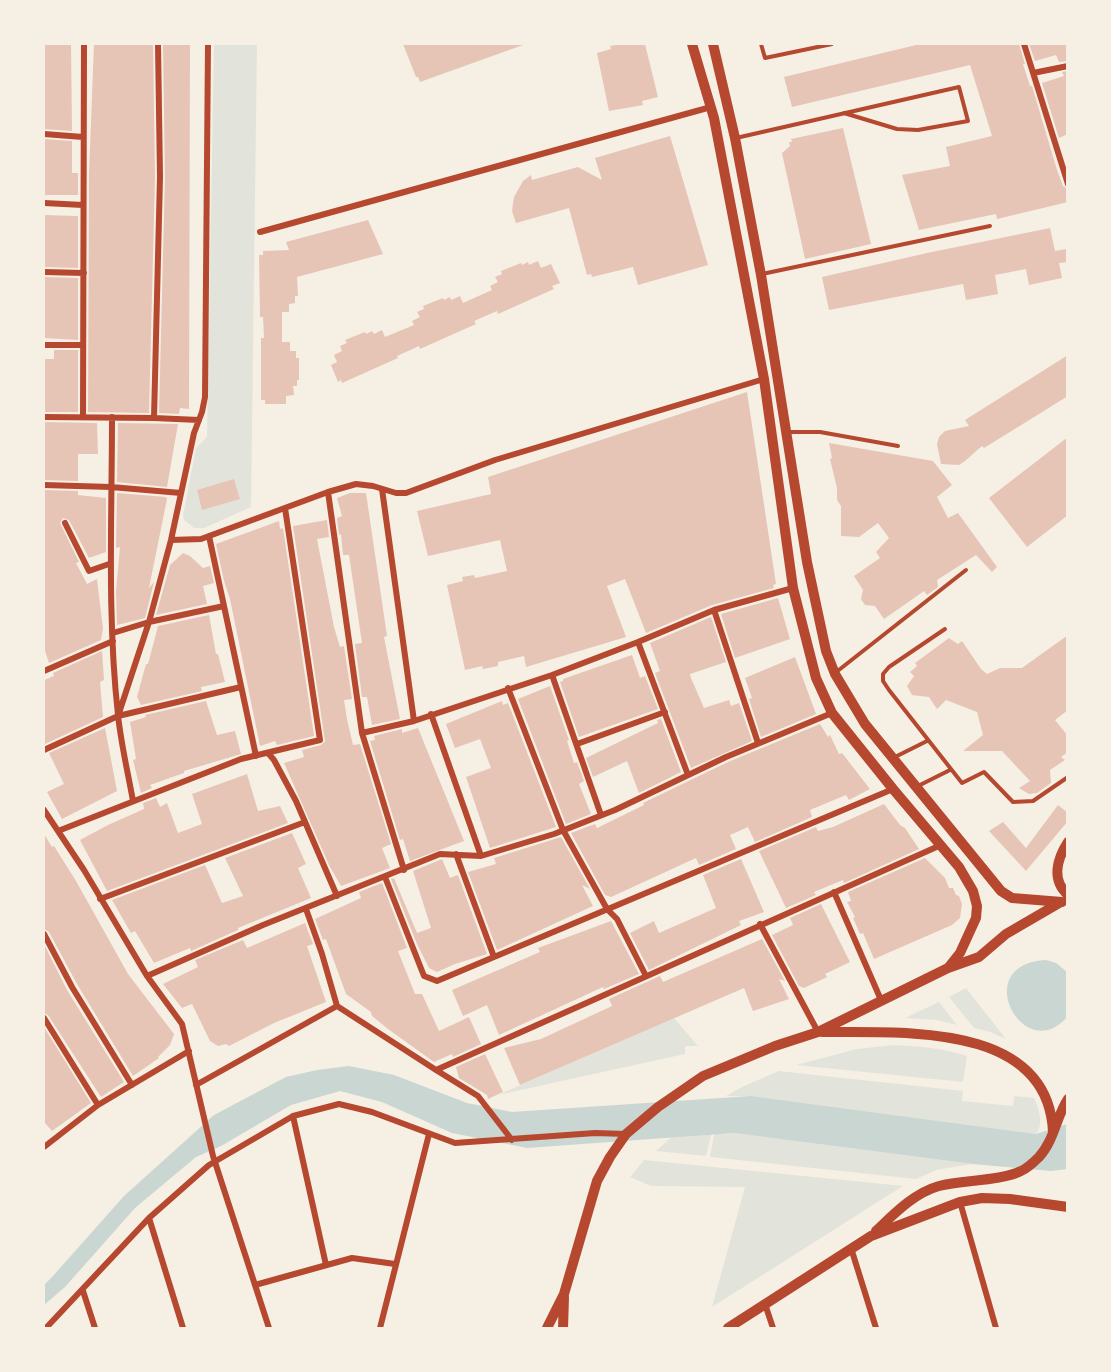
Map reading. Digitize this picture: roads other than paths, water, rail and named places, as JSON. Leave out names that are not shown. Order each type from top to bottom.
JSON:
[{"type":"main road","points":[[692,44],[711,107],[764,379],[793,588],[816,678],[832,713],[968,880],[977,906],[976,918],[960,953],[948,968]]},
{"type":"main road","points":[[713,44],[735,138],[761,275],[807,562],[826,651],[835,674],[854,709],[891,759],[1001,891],[1007,896],[1019,899],[1066,899]]},
{"type":"main road","points":[[1066,899],[1056,874],[1059,860],[1068,842]]},
{"type":"main road","points":[[547,1329],[564,1294],[597,1181],[626,1134],[658,1107],[703,1076],[775,1046],[818,1032],[948,968],[978,957],[1006,934],[1066,899]]},
{"type":"main road","points":[[818,1032],[932,1035],[958,1039],[994,1050],[1010,1057],[1032,1076],[1050,1105],[1053,1132]]},
{"type":"main road","points":[[728,1329],[871,1236],[905,1204],[937,1187],[1022,1171],[1042,1154],[1068,1099]]},
{"type":"main road","points":[[871,1236],[960,1202],[982,1198],[1010,1199],[1068,1208]]},
{"type":"main road","points":[[562,1329],[564,1294]]},
{"type":"street","points":[[83,417],[84,44]]},
{"type":"street","points":[[154,418],[160,177],[158,44]]},
{"type":"street","points":[[118,716],[149,622],[171,540],[194,432],[205,397],[208,44]]},
{"type":"street","points":[[1024,44],[1068,184]]},
{"type":"street","points":[[1033,73],[1068,66]]},
{"type":"street","points":[[260,232],[711,107]]},
{"type":"street","points":[[44,134],[83,137]]},
{"type":"street","points":[[44,203],[83,205]]},
{"type":"street","points":[[44,272],[84,273]]},
{"type":"street","points":[[44,345],[83,345]]},
{"type":"street","points":[[171,540],[201,539],[328,492],[356,484],[406,493],[495,460],[764,379]]},
{"type":"street","points":[[44,417],[199,420]]},
{"type":"street","points":[[112,417],[109,564],[113,641],[118,716],[133,801]]},
{"type":"street","points":[[44,485],[111,487],[181,493]]},
{"type":"street","points":[[382,489],[414,721]]},
{"type":"street","points":[[328,492],[362,733],[404,870]]},
{"type":"street","points":[[58,831],[242,759],[320,740],[285,508]]},
{"type":"street","points":[[65,523],[89,571],[109,564]]},
{"type":"street","points":[[209,536],[256,756]]},
{"type":"street","points":[[362,733],[414,721],[552,675],[714,610],[793,588]]},
{"type":"street","points":[[113,633],[149,622],[224,606]]},
{"type":"street","points":[[714,610],[758,743]]},
{"type":"street","points":[[44,668],[113,641]]},
{"type":"street","points":[[638,642],[688,775]]},
{"type":"street","points":[[552,675],[601,815]]},
{"type":"street","points":[[44,750],[118,716],[241,687]]},
{"type":"street","points":[[508,688],[564,830],[646,976]]},
{"type":"street","points":[[577,744],[665,712]]},
{"type":"street","points":[[147,976],[263,925],[440,854],[481,856],[564,830],[758,743],[832,713]]},
{"type":"street","points":[[431,714],[481,856]]},
{"type":"street","points":[[268,753],[274,760],[305,822],[337,896]]},
{"type":"street","points":[[385,878],[424,976],[437,981],[892,789]]},
{"type":"street","points":[[44,810],[147,976],[182,1024],[199,1104],[214,1158],[269,1329]]},
{"type":"street","points":[[100,899],[305,822]]},
{"type":"street","points":[[436,1070],[941,845]]},
{"type":"street","points":[[456,854],[494,957]]},
{"type":"street","points":[[834,892],[881,1000]]},
{"type":"street","points":[[306,909],[337,1006],[478,1096],[512,1140]]},
{"type":"street","points":[[760,924],[818,1032]]},
{"type":"street","points":[[44,934],[72,987],[132,1085]]},
{"type":"street","points":[[196,1085],[337,1006]]},
{"type":"street","points":[[44,1018],[98,1105]]},
{"type":"street","points":[[44,1137],[46,1145],[98,1105],[189,1051]]},
{"type":"street","points":[[46,1329],[149,1218],[214,1158],[293,1116],[339,1104],[372,1112],[455,1143],[595,1133],[626,1134]]},
{"type":"street","points":[[293,1116],[326,1265]]},
{"type":"street","points":[[380,1329],[429,1134]]},
{"type":"street","points":[[960,1202],[996,1329]]},
{"type":"street","points":[[149,1218],[183,1329]]},
{"type":"street","points":[[852,1248],[876,1329]]},
{"type":"street","points":[[255,1285],[352,1258],[395,1264]]},
{"type":"street","points":[[83,1291],[95,1329]]},
{"type":"street","points":[[765,1304],[773,1329]]},
{"type":"lane","points":[[761,44],[765,58],[832,44]]},
{"type":"lane","points":[[735,138],[844,113],[958,87],[968,121],[947,127],[918,130],[897,129],[844,113]]},
{"type":"lane","points":[[761,275],[990,226]]},
{"type":"lane","points":[[787,432],[820,432],[898,446]]},
{"type":"lane","points":[[835,674],[966,570]]},
{"type":"lane","points":[[945,629],[889,667],[883,674],[889,690],[950,770],[962,783],[984,772],[1013,802],[1033,801],[1068,777]]},
{"type":"lane","points":[[891,759],[927,741]]},
{"type":"lane","points":[[915,788],[950,770]]}]
